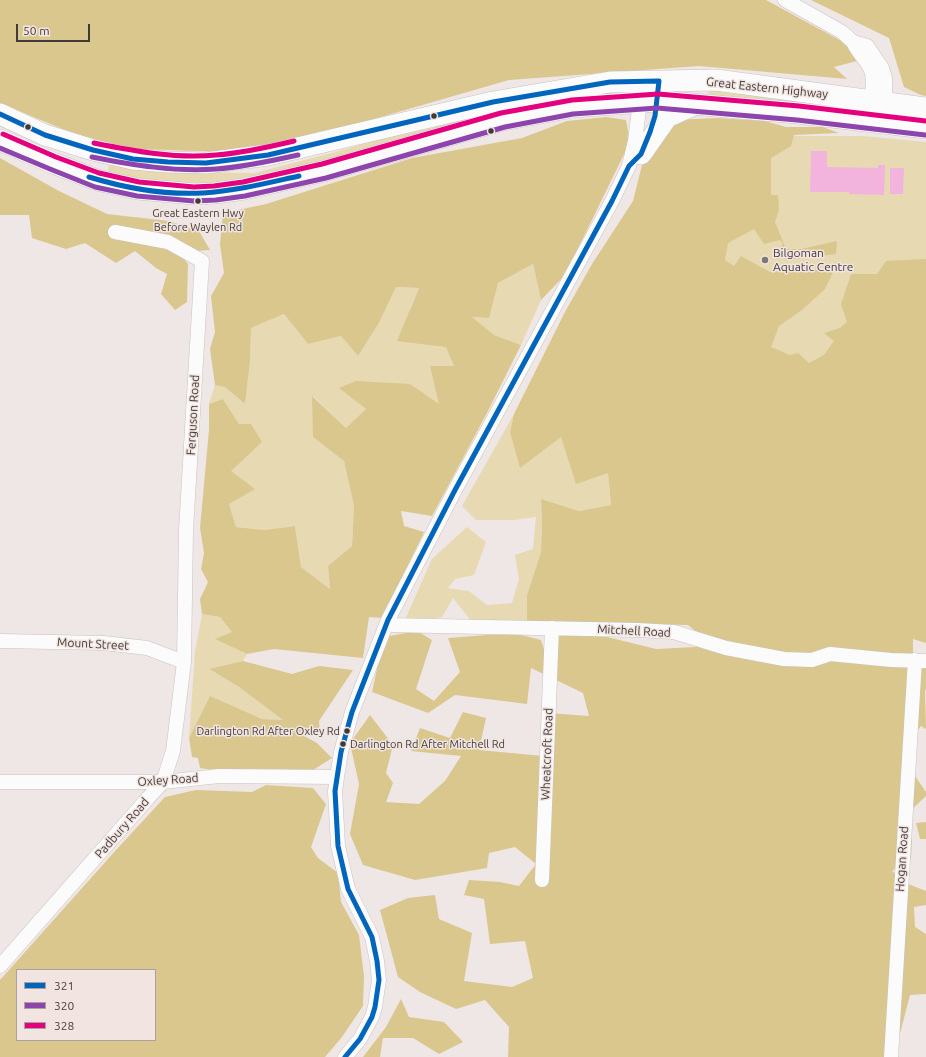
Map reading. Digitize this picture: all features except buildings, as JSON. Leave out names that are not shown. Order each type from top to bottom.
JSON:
[{"type":"highway","name":"Great Eastern Highway","points":[[0,140],[97,180],[138,189],[171,192],[215,193],[244,189],[324,171],[503,120],[650,91],[716,80],[926,108]]},
{"type":"highway","name":"Great Eastern Highway","points":[[0,114],[45,135],[94,150],[133,159],[206,163],[268,155],[493,102],[610,82],[697,104],[798,113],[926,128]]},
{"type":"highway","points":[[635,160],[667,117],[697,104]]},
{"type":"street","points":[[785,0],[842,32],[854,42],[857,51],[869,65],[873,79],[873,90],[877,101],[870,122]]},
{"type":"street","points":[[345,1057],[360,1039],[372,1017],[375,1007],[378,980],[377,961],[372,937],[348,888],[338,846],[335,791],[341,752],[352,712],[386,625],[455,490],[650,132],[650,91]]},
{"type":"street","name":"Ferguson Road","points":[[115,232],[168,242],[202,261],[186,530],[184,662]]},
{"type":"street","name":"Mitchell Road","points":[[386,625],[674,632],[726,648],[784,659],[812,660],[830,654],[891,660],[920,660]]},
{"type":"street","name":"Wheatcroft Road","points":[[542,880],[552,628]]},
{"type":"street","name":"Mount Street","points":[[0,641],[104,643],[147,648],[184,662]]},
{"type":"street","name":"Hogan Road","points":[[891,1057],[920,660]]},
{"type":"street","name":"Padbury Road","points":[[0,966],[163,782],[173,751],[184,662]]},
{"type":"street","name":"Oxley Road","points":[[0,782],[163,782],[219,776],[337,777]]},
{"type":"shaded area","points":[[0,0],[766,0],[845,43],[857,61],[834,67],[847,79],[699,66],[509,80],[315,136],[227,152],[140,149],[94,142],[0,103]]},
{"type":"shaded area","points":[[811,0],[926,0],[926,96],[904,87],[889,38]]},
{"type":"shaded area","points":[[716,87],[841,105],[833,109],[716,96],[707,93]]},
{"type":"shaded area","points":[[497,115],[244,182],[209,185],[122,179],[108,172],[109,164],[162,172],[254,173],[332,153],[448,119]]},
{"type":"shaded area","points":[[606,117],[626,120],[630,142],[565,275],[541,300],[533,264],[498,283],[489,318],[472,317],[494,335],[521,345],[432,516],[401,511],[404,526],[424,532],[383,618],[369,617],[363,658],[274,649],[247,654],[215,639],[232,632],[220,617],[202,614],[200,599],[208,582],[201,569],[204,553],[200,528],[209,430],[209,404],[223,399],[239,424],[251,424],[262,442],[231,471],[255,489],[229,504],[236,527],[264,530],[295,526],[301,567],[330,589],[328,566],[352,546],[354,506],[344,461],[313,437],[312,396],[346,428],[366,409],[339,388],[356,381],[410,384],[439,404],[430,366],[454,366],[446,347],[397,341],[419,288],[396,287],[379,323],[358,356],[341,336],[308,344],[284,314],[251,328],[250,362],[245,404],[225,387],[215,385],[210,349],[215,332],[211,296],[224,273],[220,244],[223,213],[266,204],[412,158],[522,138],[567,121]]},
{"type":"shaded area","points":[[717,118],[765,121],[786,127],[823,127],[839,133],[794,135],[791,146],[771,158],[771,195],[778,195],[779,210],[775,222],[786,249],[801,249],[837,241],[836,254],[786,260],[779,249],[783,244],[780,240],[764,244],[754,229],[728,243],[725,260],[734,266],[741,256],[770,272],[835,268],[825,289],[802,310],[779,326],[771,347],[790,355],[798,353],[809,363],[824,355],[834,341],[824,333],[840,328],[847,322],[841,304],[851,274],[877,274],[886,261],[926,259],[926,643],[913,639],[913,657],[918,670],[926,668],[926,729],[921,726],[907,743],[911,770],[926,792],[926,796],[910,811],[903,827],[912,839],[911,858],[892,871],[908,884],[926,891],[926,905],[914,907],[915,927],[926,934],[926,994],[910,995],[894,1057],[508,1057],[509,1027],[485,1000],[456,1009],[420,992],[398,977],[380,910],[408,898],[435,895],[439,919],[472,933],[464,981],[512,987],[533,978],[525,941],[490,944],[484,899],[464,895],[469,880],[500,882],[519,886],[536,864],[515,847],[489,853],[487,868],[415,880],[363,865],[350,834],[359,784],[350,743],[370,715],[393,745],[386,773],[393,783],[386,802],[419,804],[445,781],[461,756],[411,751],[420,728],[450,738],[463,712],[486,718],[479,750],[543,756],[549,713],[589,716],[583,693],[531,668],[527,704],[455,695],[428,713],[372,692],[384,637],[417,631],[432,640],[416,689],[434,701],[460,672],[448,638],[513,633],[541,640],[547,659],[553,632],[607,637],[656,649],[714,646],[688,625],[527,622],[527,595],[541,552],[541,499],[579,511],[611,505],[608,473],[576,484],[561,437],[520,468],[510,432],[514,414],[565,312],[592,264],[633,201],[645,153],[673,120]]},
{"type":"shaded area","name":"Bilgoman Aquatic Centre","points":[[794,136],[863,136],[926,142],[926,387],[550,361]]},
{"type":"shaded area","points":[[811,151],[827,151],[827,167],[878,168],[878,165],[885,165],[884,195],[849,194],[849,192],[810,192]]},
{"type":"shaded area","points":[[0,158],[59,191],[107,214],[169,221],[199,231],[210,250],[196,251],[175,247],[188,264],[187,302],[175,310],[161,294],[167,274],[156,268],[135,251],[116,263],[85,243],[66,249],[32,238],[29,215],[0,215]]},
{"type":"shaded area","points":[[890,168],[904,168],[903,194],[890,194]]},
{"type":"shaded area","points":[[533,264],[541,300],[521,345],[494,335],[471,317],[488,318],[498,283]]},
{"type":"shaded area","points":[[396,287],[419,288],[410,308],[447,347],[454,366],[439,404],[340,388],[366,409],[346,428],[313,396],[313,437],[344,461],[354,506],[352,546],[328,566],[330,589],[301,567],[295,526],[264,530],[236,527],[229,504],[231,471],[239,424],[223,399],[209,404],[215,385],[225,387],[245,404],[250,362],[251,328],[284,314],[308,344],[341,336],[358,356],[379,323]]},
{"type":"shaded area","points":[[514,414],[510,432],[561,436],[608,473],[611,505],[579,511],[541,499],[541,552],[527,595],[527,622],[472,622],[453,598],[442,617],[404,622],[432,559],[467,527],[486,542],[474,575],[455,579],[448,588],[469,591],[487,605],[512,603],[519,579],[515,555],[533,549],[536,517],[514,520],[476,520],[462,506]]},
{"type":"shaded area","points":[[202,614],[220,617],[233,632],[216,639],[247,654],[243,661],[210,670],[239,687],[284,720],[262,719],[210,697],[189,738],[195,652]]},
{"type":"shaded area","points":[[243,661],[292,674],[319,666],[353,670],[319,721],[320,733],[297,732],[317,743],[332,758],[310,772],[213,770],[200,768],[198,758],[192,757],[189,738],[210,696],[262,719],[283,720],[239,687],[209,669]]},
{"type":"shaded area","points":[[266,785],[313,788],[326,804],[311,847],[318,858],[338,873],[341,902],[359,935],[364,976],[363,1006],[342,1037],[325,1057],[0,1057],[0,980],[165,797],[196,790],[252,792]]},
{"type":"shaded area","points":[[926,822],[926,839],[920,839],[916,823]]},
{"type":"shaded area","points":[[401,999],[409,1017],[444,1022],[463,1042],[439,1054],[413,1038],[383,1038],[380,1057],[363,1057],[386,1027]]},
{"type":"transit line","name":"321","points":[[0,114],[45,135],[93,150],[133,159],[206,163],[268,155],[493,102],[610,82],[659,81],[655,116],[641,154],[629,166],[612,201],[455,490],[388,620],[352,712],[341,752],[335,791],[338,846],[348,889],[372,937],[379,980],[372,1017],[360,1039],[345,1057]]},
{"type":"transit line","name":"328","points":[[3,134],[56,157],[99,173],[139,182],[194,187],[243,182],[322,164],[501,113],[572,100],[658,94],[799,106],[926,121]]},
{"type":"transit line","name":"320","points":[[0,148],[95,187],[137,196],[194,201],[245,196],[326,178],[505,127],[573,114],[657,108],[797,120],[925,135]]},
{"type":"transit line","name":"328","points":[[94,143],[155,154],[201,156],[265,148],[294,141]]},
{"type":"transit line","name":"320","points":[[92,157],[169,169],[200,170],[268,162],[298,155]]},
{"type":"transit line","name":"321","points":[[89,177],[145,190],[174,193],[203,193],[251,186],[299,176]]},
{"type":"place","name":"Great Eastern Hwy Before Waylen Rd","points":[[198,201]]},
{"type":"place","name":"Bilgoman Aquatic Centre","points":[[765,260]]},
{"type":"place","name":"Darlington Rd After Oxley Rd","points":[[347,731]]},
{"type":"place","name":"Darlington Rd After Mitchell Rd","points":[[343,744]]}]
